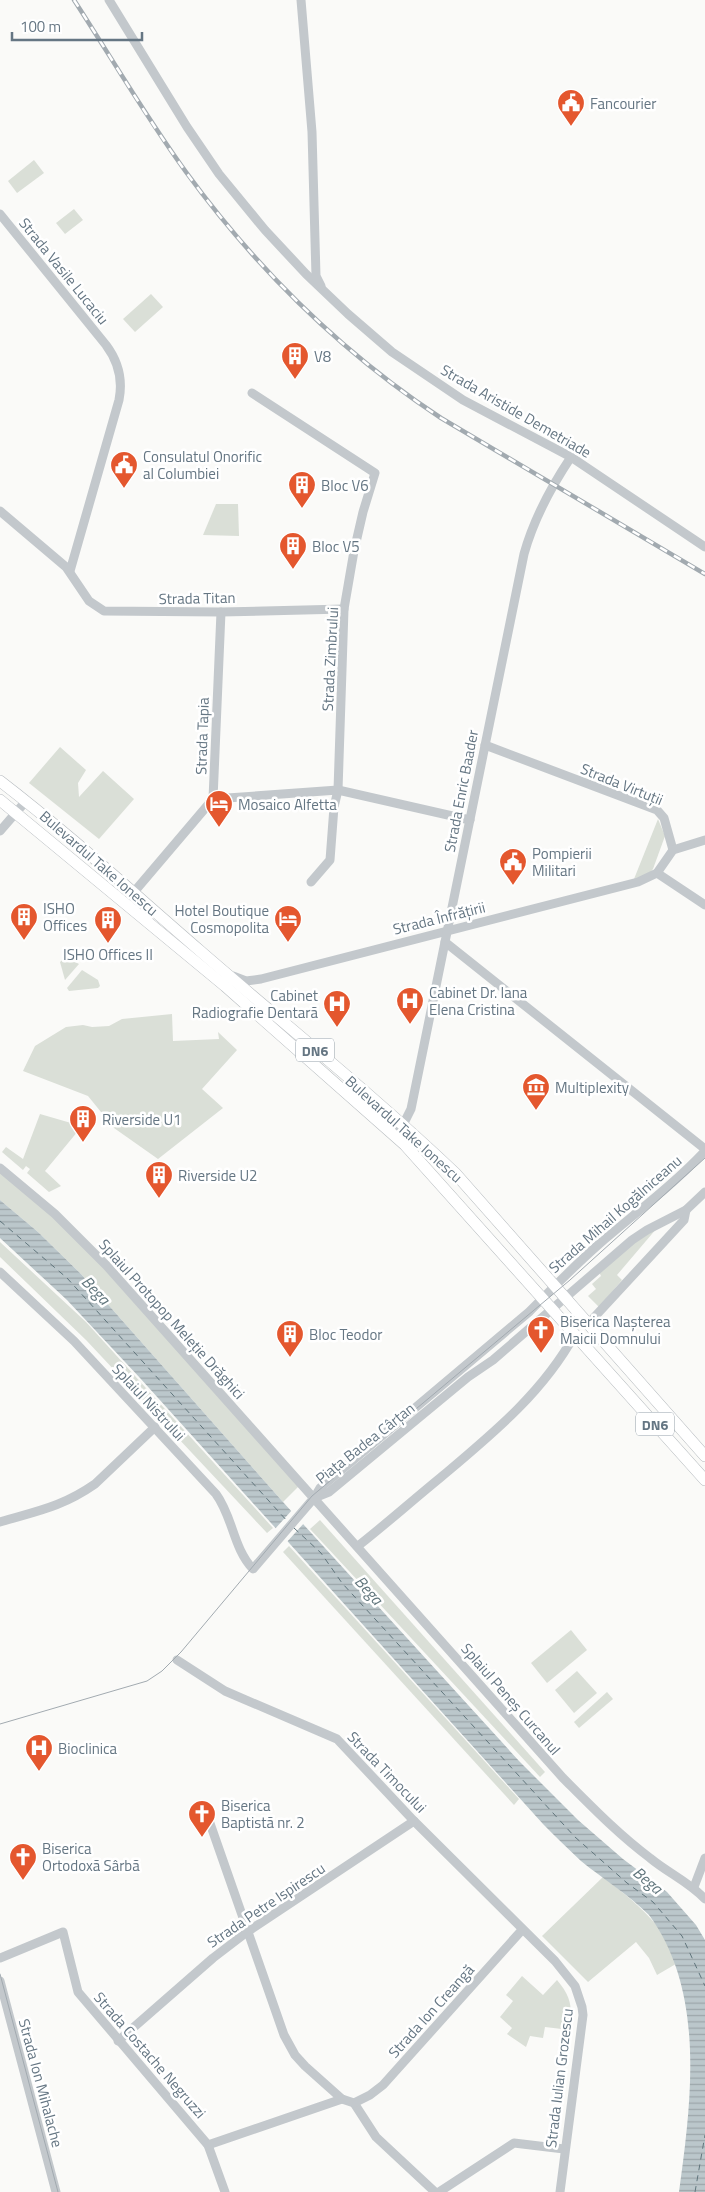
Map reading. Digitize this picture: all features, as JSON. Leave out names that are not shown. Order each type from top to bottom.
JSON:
[{"type":"main road","name":"Bulevardul Take Ionescu","points":[[0,782],[26,801],[134,892],[404,1125],[455,1174],[566,1298]]},
{"type":"main road","name":"Bulevardul Take Ionescu","points":[[0,800],[225,986],[394,1135],[542,1297]]},
{"type":"main road","name":"DN6","points":[[542,1297],[705,1480]]},
{"type":"main road","name":"DN6","points":[[566,1298],[705,1456]]},
{"type":"street","name":"Strada Aristide Demetriade","points":[[109,0],[187,128],[219,174],[265,230],[323,290],[379,341],[429,378],[492,417],[571,457],[705,547]]},
{"type":"street","points":[[301,0],[312,132],[316,276],[323,290]]},
{"type":"street","name":"Strada Vasile Lucaciu","points":[[0,214],[4,226],[106,345],[118,367],[120,392],[70,572]]},
{"type":"street","name":"Strada Zimbrului","points":[[252,393],[375,473],[363,512],[344,609],[338,790],[334,807],[330,860],[311,882]]},
{"type":"street","name":"Strada Enric Baader","points":[[394,1135],[404,1125],[411,1109],[527,543],[553,485],[571,457]]},
{"type":"street","name":"Strada Titan","points":[[0,511],[70,572],[89,601],[104,611],[221,612],[344,609]]},
{"type":"street","name":"Strada Tapia","points":[[213,799],[221,612]]},
{"type":"street","name":"Strada Virtuții","points":[[485,745],[656,810],[664,818],[673,850]]},
{"type":"street","points":[[134,892],[213,799],[338,790],[470,820]]},
{"type":"street","points":[[0,831],[26,801]]},
{"type":"street","points":[[705,840],[673,850],[658,873],[705,905]]},
{"type":"street","name":"Strada Înfrățirii","points":[[227,973],[243,980],[261,979],[618,888],[658,873]]},
{"type":"street","points":[[445,942],[705,1150]]},
{"type":"street","name":"Strada Mihail Kogălniceanu","points":[[542,1297],[604,1240],[646,1207],[705,1150]]},
{"type":"street","name":"Splaiul Protopop Meleție Drăghici","points":[[0,1168],[55,1214],[106,1265],[311,1501]]},
{"type":"street","name":"Strada Mihail Kogălniceanu","points":[[553,1309],[635,1237],[686,1210],[705,1192]]},
{"type":"street","name":"Strada Mihail Kogălniceanu","points":[[588,1324],[684,1220],[686,1210]]},
{"type":"street","name":"Splaiul Nistrului","points":[[0,1272],[74,1341],[221,1500],[241,1553],[253,1568],[311,1501]]},
{"type":"street","name":"Piața Badea Cârțan","points":[[311,1501],[320,1488],[529,1312],[542,1297]]},
{"type":"street","name":"Piața Badea Cârțan","points":[[311,1501],[329,1492],[468,1377],[493,1360],[553,1309]]},
{"type":"street","points":[[358,1546],[503,1425],[538,1386],[568,1347],[575,1334]]},
{"type":"street","points":[[0,1521],[48,1509],[84,1492],[95,1484],[155,1427]]},
{"type":"street","name":"Splaiul Peneș Curcanul","points":[[311,1501],[358,1546],[562,1778],[613,1829],[652,1860],[694,1887],[705,1899]]},
{"type":"street","name":"Strada Timocului","points":[[177,1660],[225,1691],[337,1739],[414,1821],[522,1930]]},
{"type":"street","points":[[204,1809],[284,2035],[295,2055],[305,2066],[342,2099],[354,2103],[376,2137],[437,2192],[514,2143],[564,2149]]},
{"type":"street","name":"Strada Petre Ispirescu","points":[[118,2041],[213,1958],[247,1932],[414,1821]]},
{"type":"street","points":[[694,1887],[705,1858]]},
{"type":"street","name":"Strada Ion Creangă","points":[[354,2103],[370,2095],[383,2085],[522,1930]]},
{"type":"street","name":"Strada Iulian Grozescu","points":[[522,1930],[571,1979],[582,2007],[582,2023],[564,2149],[560,2192]]},
{"type":"street","name":"Strada Costache Negruzzi","points":[[0,1958],[63,1932],[78,1992],[208,2145],[225,2192]]},
{"type":"street","name":"Strada Ion Mihalache","points":[[0,1981],[56,2192]]},
{"type":"street","points":[[208,2145],[342,2099]]},
{"type":"shaded area","points":[[34,160],[44,173],[17,193],[8,181]]},
{"type":"shaded area","points":[[74,209],[83,220],[65,234],[56,223]]},
{"type":"shaded area","points":[[151,294],[163,307],[135,332],[123,319]]},
{"type":"shaded area","points":[[216,504],[238,504],[239,536],[203,535]]},
{"type":"shaded area","points":[[60,747],[86,770],[78,783],[79,797],[103,771],[134,799],[99,839],[29,783]]},
{"type":"shaded area","points":[[658,819],[665,836],[653,869],[649,874],[634,879]]},
{"type":"shaded area","points":[[66,957],[79,964],[65,980],[60,962]]},
{"type":"shaded area","points":[[82,970],[98,980],[100,986],[98,988],[69,991],[67,988]]},
{"type":"shaded area","points":[[172,1014],[173,1041],[219,1039],[218,1032],[237,1050],[202,1089],[223,1108],[158,1159],[114,1128],[88,1096],[23,1071],[35,1046],[66,1027],[83,1025],[92,1027],[109,1026],[122,1019]]},
{"type":"shaded area","points":[[40,1114],[71,1123],[78,1131],[45,1171],[61,1186],[49,1192],[27,1173],[30,1169],[26,1166],[23,1170],[2,1152],[6,1147],[23,1159]]},
{"type":"shaded area","points":[[0,1168],[55,1214],[302,1483],[283,1502],[81,1274],[38,1232],[0,1200]]},
{"type":"shaded area","points":[[657,1228],[617,1275],[622,1280],[599,1307],[588,1296],[596,1289],[592,1284],[601,1276],[599,1272],[635,1240]]},
{"type":"shaded area","points":[[0,1242],[86,1322],[273,1528],[267,1533],[86,1340],[0,1257]]},
{"type":"shaded area","points":[[320,1520],[545,1772],[540,1777],[310,1529]]},
{"type":"shaded area","points":[[289,1546],[519,1799],[514,1805],[283,1552]]},
{"type":"shaded area","points":[[571,1630],[587,1650],[547,1683],[531,1663]]},
{"type":"shaded area","points":[[577,1671],[597,1693],[574,1713],[555,1690]]},
{"type":"shaded area","points":[[607,1692],[613,1699],[579,1728],[574,1722]]},
{"type":"shaded area","points":[[603,1877],[647,1915],[665,1936],[681,1961],[657,1975],[649,1958],[636,1942],[588,1982],[542,1936]]},
{"type":"shaded area","points":[[522,1976],[543,1995],[557,1980],[566,1992],[570,2003],[570,2030],[545,2027],[543,2038],[530,2036],[526,2047],[507,2034],[512,2028],[500,2017],[513,2001],[506,1995]]},
{"type":"water","name":"Bega","points":[[0,1200],[38,1232],[81,1274],[283,1502],[519,1761],[578,1820],[623,1859],[667,1892],[696,1925],[705,1940],[705,2192],[679,2192],[688,2120],[690,2083],[687,2011],[679,1977],[667,1945],[649,1915],[624,1893],[581,1861],[543,1824],[140,1378],[67,1300],[0,1238]]},
{"type":"pier","points":[[293,1509],[305,1522],[286,1543],[274,1530]]},
{"type":"ferry route","points":[[0,1221],[67,1278],[288,1522]]},
{"type":"ferry route","points":[[294,1528],[321,1553],[342,1583],[575,1837],[627,1883],[653,1902],[682,1936],[705,1986]]},
{"type":"ferry route","points":[[695,2192],[705,2135]]},
{"type":"tram line","points":[[0,1724],[147,1681],[162,1671],[181,1652],[312,1496],[570,1280],[705,1158]]},
{"type":"tram line","points":[[0,1974],[58,2192]]},
{"type":"railway","points":[[74,0],[186,172],[241,242],[302,306],[369,365],[441,418],[705,574]]},
{"type":"place","name":"Fancourier","points":[[571,127]]},
{"type":"place","name":"V8","points":[[295,380]]},
{"type":"place","name":"Consulatul Onorific al Columbiei","points":[[124,489]]},
{"type":"place","name":"Bloc V6","points":[[302,509]]},
{"type":"place","name":"Bloc V5","points":[[293,570]]},
{"type":"place","name":"Mosaico Alfetta","points":[[219,828]]},
{"type":"place","name":"Pompierii Militari","points":[[513,886]]},
{"type":"place","name":"ISHO Offices","points":[[24,941]]},
{"type":"place","name":"Hotel Boutique Cosmopolita","points":[[288,943]]},
{"type":"place","name":"ISHO Offices II","points":[[108,944]]},
{"type":"place","name":"Cabinet Dr. Iana Elena Cristina","points":[[410,1025]]},
{"type":"place","name":"Cabinet Radiografie Dentară","points":[[337,1028]]},
{"type":"place","name":"Multiplexity","points":[[536,1111]]},
{"type":"place","name":"Riverside U1","points":[[83,1143]]},
{"type":"place","name":"Riverside U2","points":[[159,1199]]},
{"type":"place","name":"Biserica Nașterea Maicii Domnului","points":[[541,1354]]},
{"type":"place","name":"Bloc Teodor","points":[[290,1358]]},
{"type":"place","name":"Bioclinica","points":[[39,1772]]},
{"type":"place","name":"Biserica Baptistă nr. 2","points":[[202,1838]]},
{"type":"place","name":"Biserica Ortodoxă Sârbă","points":[[23,1881]]}]
